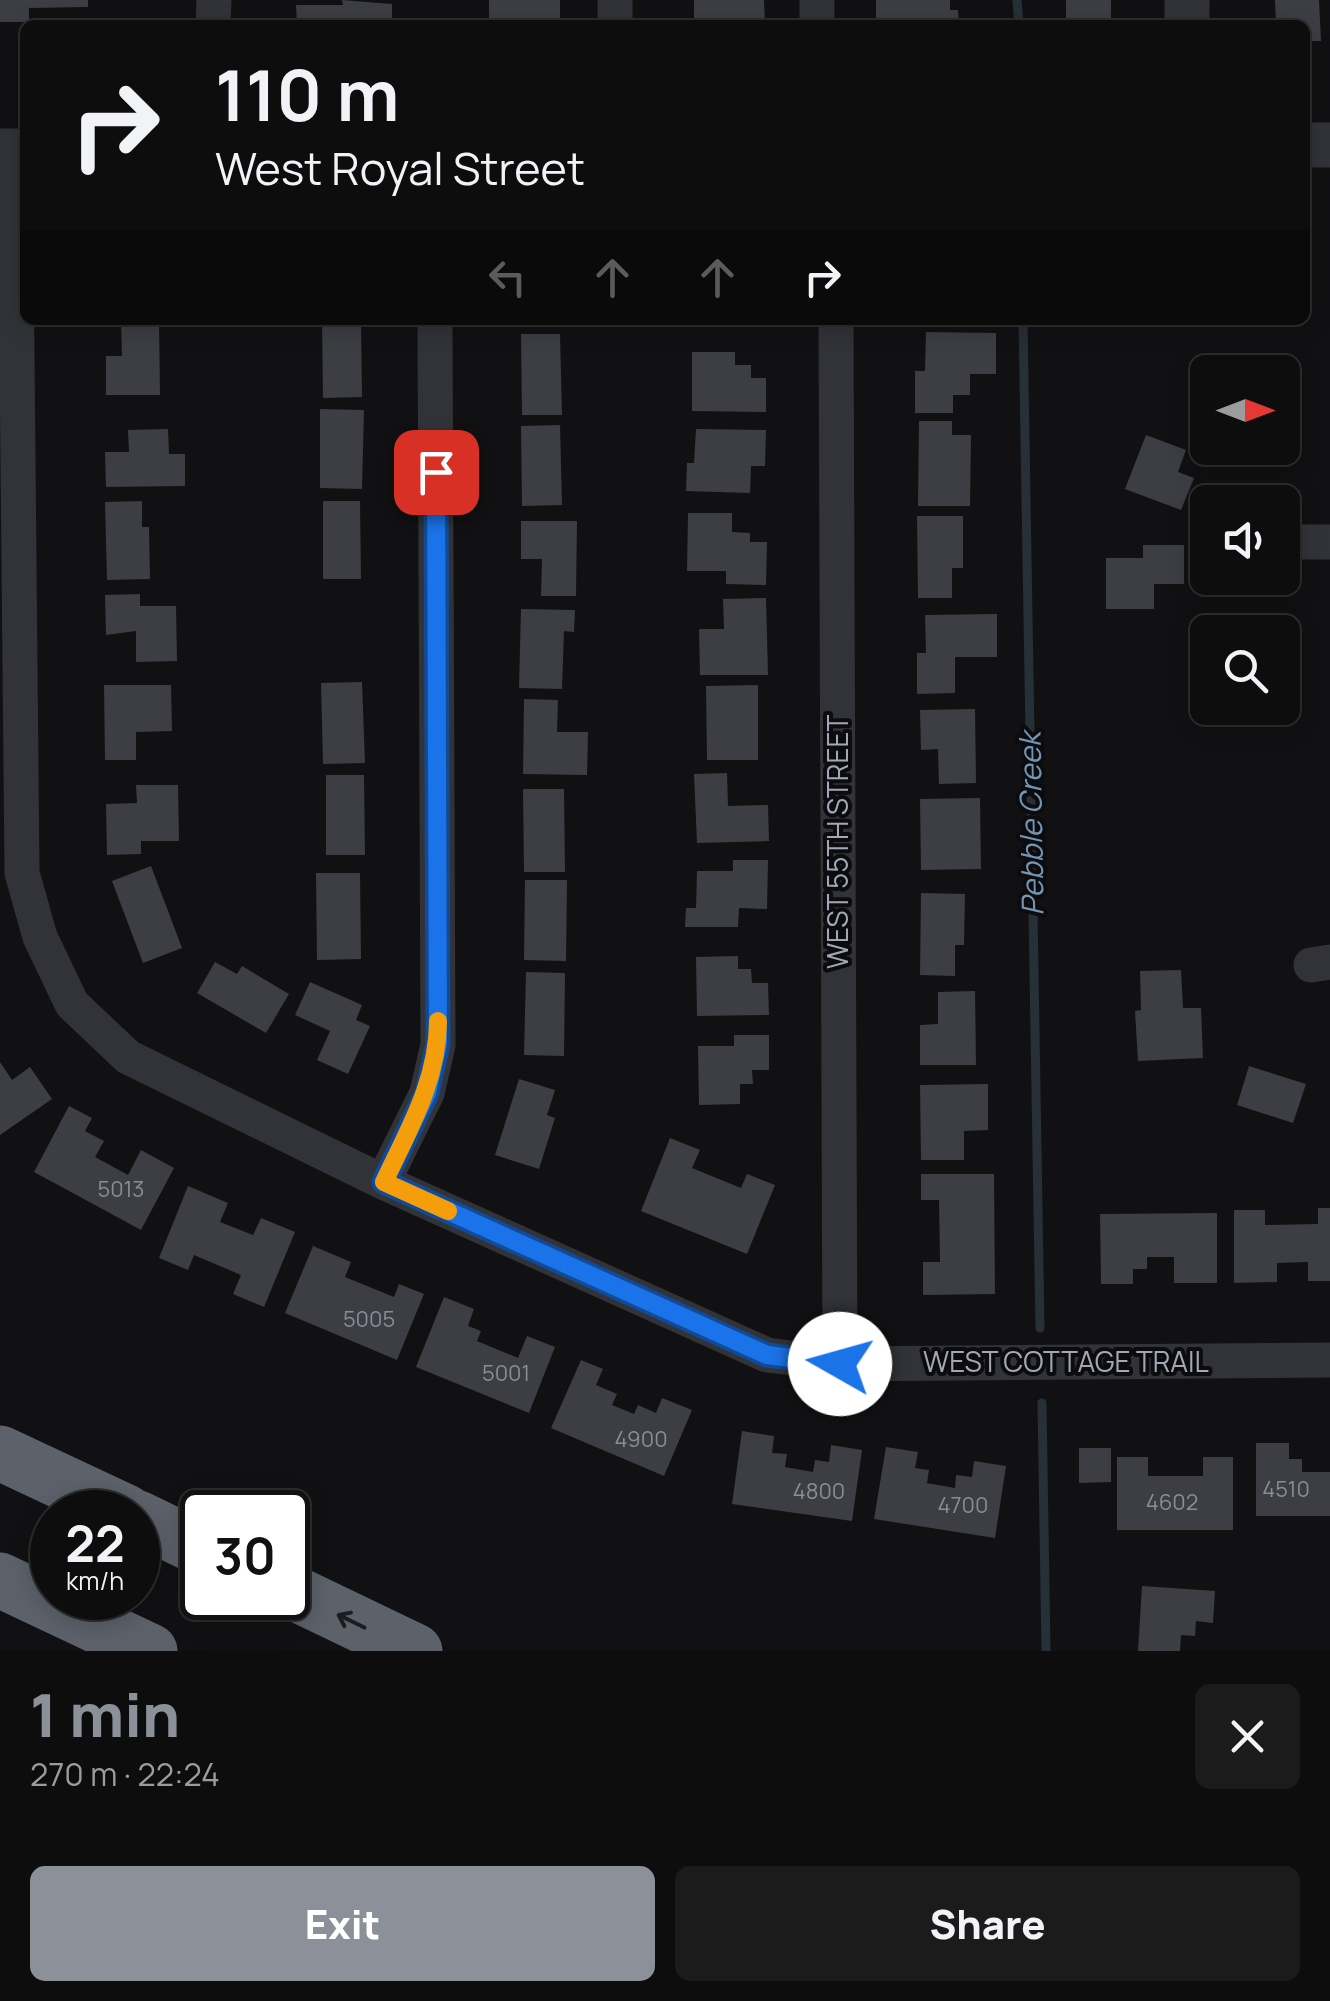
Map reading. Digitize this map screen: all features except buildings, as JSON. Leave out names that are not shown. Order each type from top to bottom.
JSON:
[{"type":"highway","points":[[0,1453],[79,1490]]},
{"type":"highway","points":[[0,1580],[150,1651]]},
{"type":"highway","points":[[310,1601],[415,1651]]},
{"type":"street","name":"WEST COTTAGE TRAIL","points":[[13,151],[22,873],[40,937],[72,1004],[128,1057],[384,1182],[767,1355],[840,1364],[1330,1360]]},
{"type":"street","points":[[384,1182],[427,1093],[438,1044],[435,325]]},
{"type":"street","name":"WEST 55TH STREET","points":[[836,325],[840,1364]]},
{"type":"street","points":[[1300,542],[1330,542]]},
{"type":"waterway","name":"Pebble Creek","points":[[1017,0],[1019,20]]},
{"type":"waterway","name":"Pebble Creek","points":[[1023,325],[1040,1328]]},
{"type":"waterway","name":"Pebble Creek","points":[[1042,1403],[1046,1651]]},
{"type":"slow traffic","points":[[438,1021],[438,1044],[427,1093],[384,1182],[448,1211]]},
{"type":"route","points":[[436,472],[438,1044],[427,1093],[384,1182],[767,1355],[840,1364]]}]
